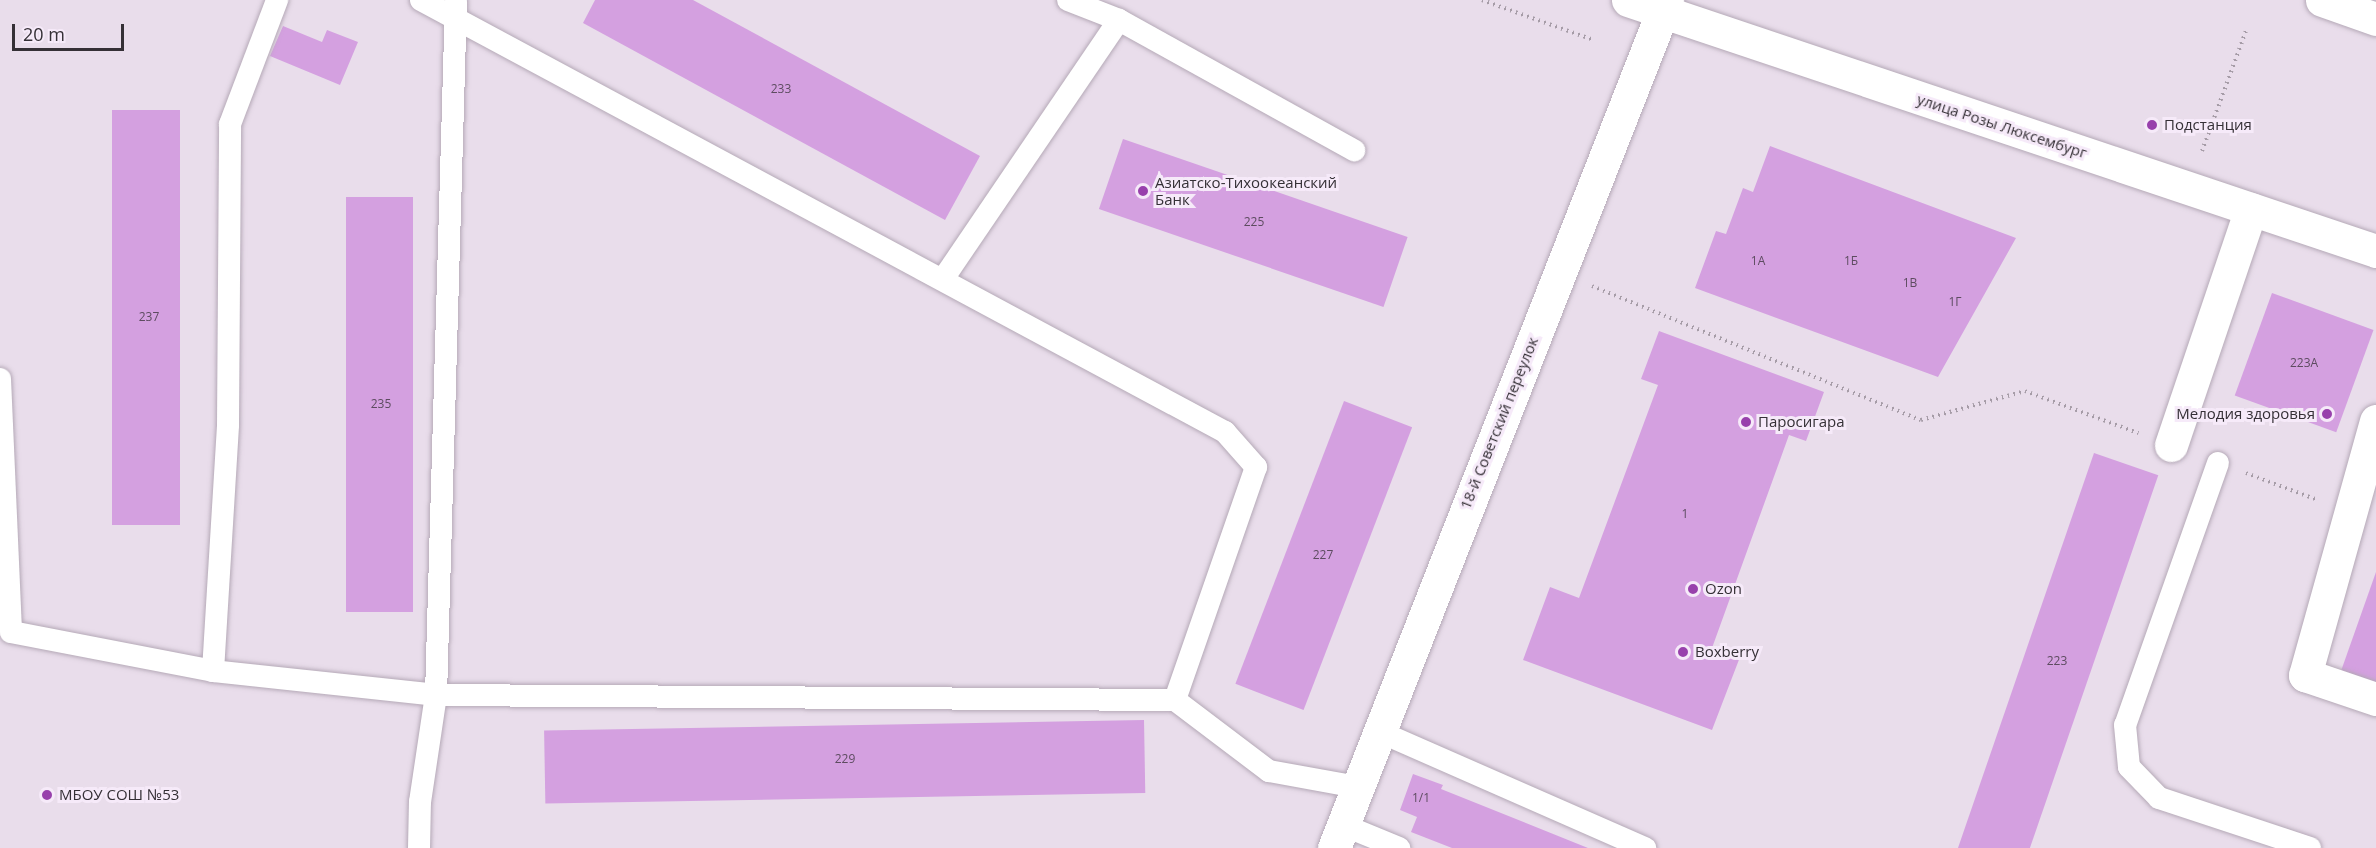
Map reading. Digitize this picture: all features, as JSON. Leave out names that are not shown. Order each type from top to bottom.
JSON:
[{"type":"street","name":"улица Розы Люксембург","points":[[1628,0],[1664,6],[2376,250]]},
{"type":"street","points":[[2322,0],[2376,19]]},
{"type":"street","name":"18-й Советский переулок","points":[[1339,836],[1378,731],[1664,6]]},
{"type":"street","points":[[2171,445],[2251,209]]},
{"type":"street","points":[[2376,421],[2305,675],[2376,699]]},
{"type":"lane","points":[[213,671],[228,425],[230,124],[276,0]]},
{"type":"lane","points":[[422,0],[454,6],[943,279],[1225,432],[1256,467],[1175,700]]},
{"type":"lane","points":[[1068,0],[1119,20],[1354,150]]},
{"type":"lane","points":[[418,848],[420,802],[436,694],[454,6]]},
{"type":"lane","points":[[943,279],[1119,20]]},
{"type":"lane","points":[[0,379],[11,632],[213,671],[436,694],[1175,700],[1269,771],[1357,787]]},
{"type":"lane","points":[[2218,463],[2125,725],[2129,767],[2159,798],[2310,848]]},
{"type":"lane","points":[[1378,731],[1645,848]]},
{"type":"lane","points":[[1339,836],[1399,848]]},
{"type":"path","points":[[1482,0],[1591,39]]},
{"type":"path","points":[[2202,151],[2247,28]]},
{"type":"path","points":[[1559,272],[1922,420],[2025,391],[2171,445]]},
{"type":"path","points":[[2218,463],[2349,512]]},
{"type":"building","points":[[595,0],[693,0],[980,156],[945,220],[583,23]]},
{"type":"building","points":[[283,26],[322,42],[327,30],[358,42],[340,85],[270,56]]},
{"type":"building","points":[[112,110],[180,110],[180,525],[112,525]]},
{"type":"building","points":[[1123,139],[1408,237],[1384,307],[1099,209]]},
{"type":"building","points":[[1770,146],[2016,238],[1938,377],[1695,288],[1716,231],[1726,234],[1743,188],[1753,192]]},
{"type":"building","points":[[346,197],[413,197],[413,612],[346,612]]},
{"type":"building","points":[[2272,293],[2373,330],[2336,432],[2235,395]]},
{"type":"building","points":[[1659,331],[1824,392],[1806,441],[1789,435],[1712,648],[1740,657],[1712,730],[1523,660],[1550,587],[1579,598],[1658,385],[1641,379]]},
{"type":"building","points":[[1344,401],[1412,427],[1304,710],[1235,684]]},
{"type":"building","points":[[2094,453],[2158,475],[2030,848],[1958,848]]},
{"type":"building","points":[[2376,572],[2376,683],[2341,671]]},
{"type":"building","points":[[1144,720],[1145,793],[545,803],[544,730]]},
{"type":"building","points":[[1413,774],[1443,785],[1441,789],[1588,848],[1452,848],[1411,832],[1417,817],[1400,810]]},
{"type":"place","name":"Подстанция","points":[[2152,125]]},
{"type":"place","name":"Азиатско-Тихоокеанский Банк","points":[[1143,191]]},
{"type":"place","name":"Мелодия здоровья","points":[[2327,414]]},
{"type":"place","name":"Паросигара","points":[[1746,422]]},
{"type":"place","name":"Ozon","points":[[1693,589]]},
{"type":"place","name":"Boxberry","points":[[1683,652]]},
{"type":"place","name":"МБОУ СОШ №53","points":[[47,795]]}]
